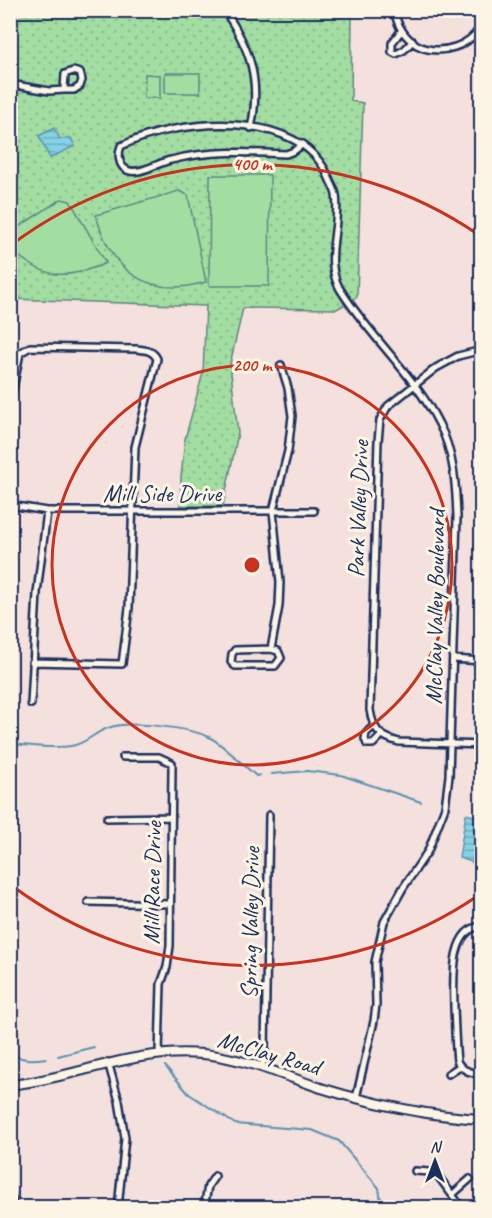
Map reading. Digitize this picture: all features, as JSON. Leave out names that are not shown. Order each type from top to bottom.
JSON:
[{"type":"main road","name":"McClay Road","points":[[10,1085],[39,1081],[108,1062],[159,1054],[204,1054],[241,1061],[356,1098],[439,1116],[482,1119]]},
{"type":"street","points":[[224,10],[238,30],[250,57],[255,76],[251,128]]},
{"type":"street","points":[[394,10],[401,31],[417,45],[432,50],[455,47],[471,39],[481,26]]},
{"type":"street","points":[[401,31],[392,43],[392,52],[400,53],[413,41]]},
{"type":"street","points":[[10,84],[49,91],[64,90]]},
{"type":"street","points":[[187,126],[251,128],[275,131],[303,144],[286,154],[207,153],[167,160],[135,171],[126,170],[122,166],[118,152],[122,146],[134,140],[187,126]]},
{"type":"street","name":"McClay Valley Boulevard","points":[[303,144],[324,167],[336,195],[333,266],[339,286],[413,384],[440,425],[450,456],[456,486],[449,776],[442,816],[428,851],[393,903],[384,922],[378,943],[374,1021],[356,1098]]},
{"type":"street","points":[[10,404],[20,353],[24,348],[42,346],[136,349],[148,350],[155,354],[157,359],[135,447],[129,608],[122,664],[32,662]]},
{"type":"street","name":"Park Valley Drive","points":[[482,350],[458,356],[436,368],[388,406],[381,420],[370,691],[370,710],[374,726],[366,733],[365,739],[367,744],[373,744],[382,735],[399,742],[482,745]]},
{"type":"street","points":[[271,649],[279,606],[280,582],[273,511],[288,451],[292,416],[288,388],[280,365]]},
{"type":"street","name":"Mill Side Drive","points":[[10,505],[47,511],[314,511]]},
{"type":"street","points":[[31,704],[37,593],[47,511]]},
{"type":"street","points":[[271,649],[278,651],[281,658],[274,666],[236,666],[231,662],[235,650],[271,649]]},
{"type":"street","points":[[453,659],[482,662]]},
{"type":"street","points":[[374,726],[382,735]]},
{"type":"street","name":"Mill Race Drive","points":[[123,757],[159,757],[172,763],[170,954],[161,984],[159,1054]]},
{"type":"street","name":"Spring Valley Drive","points":[[262,1068],[266,1051],[269,815]]},
{"type":"street","points":[[107,818],[170,817]]},
{"type":"street","points":[[88,902],[170,904]]},
{"type":"street","points":[[448,1074],[458,1063],[453,969],[463,936],[474,927],[482,926]]},
{"type":"street","points":[[108,1062],[125,1138],[118,1208]]},
{"type":"street","points":[[458,1063],[469,1072],[482,1074]]},
{"type":"street","points":[[415,1171],[430,1172],[438,1176],[462,1208]]},
{"type":"street","points":[[204,1208],[208,1186],[215,1176]]},
{"type":"street","points":[[453,1194],[470,1179]]},
{"type":"street","points":[[10,1191],[14,1208]]},
{"type":"green space","points":[[11,11],[352,11],[351,101],[363,103],[357,297],[337,309],[243,308],[230,364],[238,433],[223,506],[180,506],[185,439],[203,373],[206,306],[11,299]]},
{"type":"green space","points":[[165,73],[200,73],[200,93],[165,93]]},
{"type":"green space","points":[[145,74],[160,75],[160,98],[144,98]]},
{"type":"green space","points":[[210,175],[270,175],[269,286],[209,286]]},
{"type":"green space","points":[[179,191],[188,195],[206,282],[166,287],[134,276],[122,265],[111,251],[96,215]]},
{"type":"green space","points":[[61,199],[70,201],[106,263],[79,272],[56,274],[34,267],[11,249],[11,232]]},
{"type":"water","points":[[54,128],[60,139],[71,138],[75,146],[50,158],[39,136]]},
{"type":"water","points":[[466,814],[481,818],[481,865],[459,858]]},
{"type":"waterway","points":[[10,744],[64,747],[81,743],[108,728],[130,725],[159,726],[209,737],[256,776],[260,775]]},
{"type":"waterway","points":[[271,774],[307,771],[341,775],[421,802]]},
{"type":"waterway","points":[[58,1056],[94,1047]]},
{"type":"waterway","points":[[10,1051],[22,1058],[46,1058]]},
{"type":"waterway","points":[[165,1066],[189,1094],[235,1124],[312,1130],[339,1141],[379,1188],[382,1208]]}]
